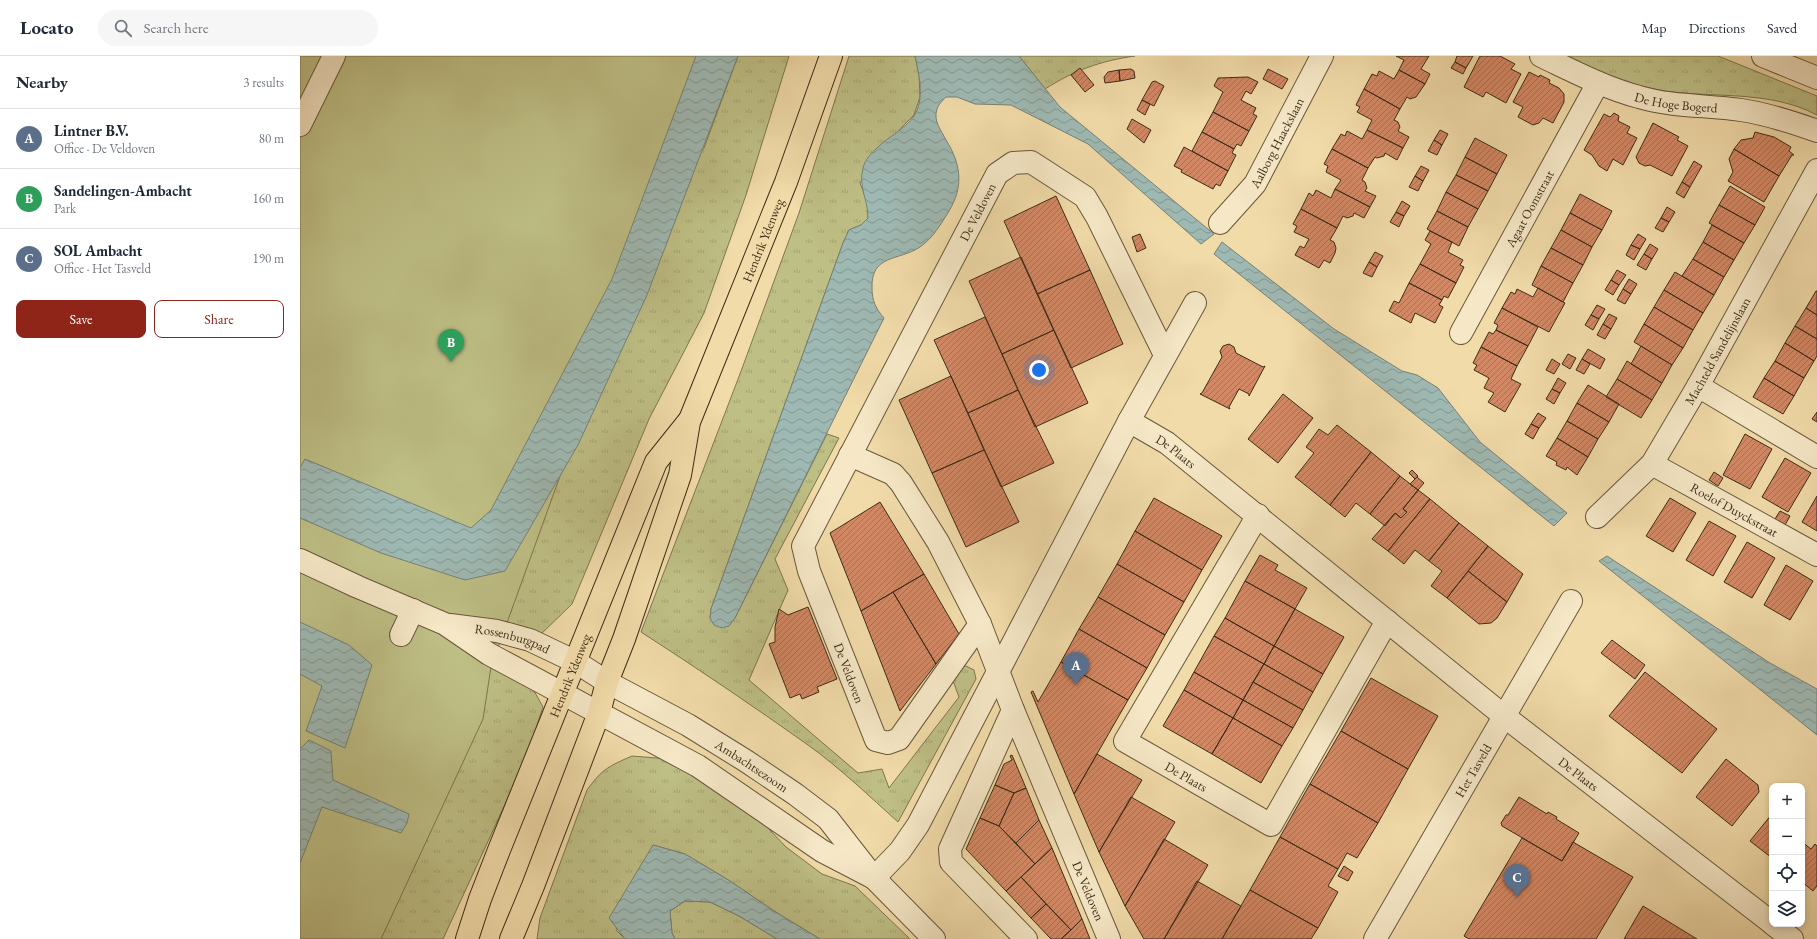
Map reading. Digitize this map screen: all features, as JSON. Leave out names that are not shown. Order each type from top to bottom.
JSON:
[{"type":"main road","name":"Hendrik Ydenweg","points":[[511,939],[533,886],[599,713],[607,682],[624,639],[680,475],[689,422],[786,182],[831,56]]},
{"type":"main road","name":"Hendrik Ydenweg","points":[[467,939],[480,899],[656,462],[689,422]]},
{"type":"street","points":[[300,124],[334,56]]},
{"type":"street","name":"Aalborg Haackslaan","points":[[1220,223],[1255,184],[1322,56]]},
{"type":"street","name":"De Hoge Bogerd","points":[[1541,56],[1598,83],[1639,97],[1686,106],[1741,110],[1788,120],[1817,131]]},
{"type":"street","points":[[1763,56],[1817,78]]},
{"type":"street","name":"Agaat Oomstraat","points":[[1462,333],[1598,83]]},
{"type":"street","name":"De Veldoven","points":[[980,624],[899,739],[888,743],[876,740],[809,571],[803,546],[997,174],[1013,163],[1031,162],[1085,197],[1097,217],[1165,355]]},
{"type":"street","name":"Machteld Sandelijnslaan","points":[[1597,517],[1652,464],[1698,386],[1817,170]]},
{"type":"street","points":[[874,878],[900,851],[918,825],[1129,421],[1195,303]]},
{"type":"street","points":[[1698,386],[1817,457]]},
{"type":"street","name":"De Plaats","points":[[1129,421],[1167,443],[1258,515],[1504,716],[1769,922]]},
{"type":"street","name":"De Veldoven","points":[[850,455],[893,474],[901,482],[938,542],[980,624],[1013,710],[1109,939]]},
{"type":"street","name":"Roelof Duyckstraat","points":[[1652,464],[1817,555]]},
{"type":"street","name":"De Plaats","points":[[1258,515],[1125,742],[1270,825],[1387,621]]},
{"type":"street","name":"Rossenburgpad","points":[[300,560],[358,587],[445,624],[489,654],[599,713]]},
{"type":"street","name":"Het Tasveld","points":[[1375,939],[1571,601]]},
{"type":"street","points":[[401,635],[413,610]]},
{"type":"street","name":"Rossenburgpad","points":[[445,624],[497,631],[530,640],[576,662],[607,682]]},
{"type":"street","name":"Ambachtsezoom","points":[[607,682],[688,725],[795,794],[828,819],[874,878],[934,939]]},
{"type":"street","points":[[1013,710],[950,849],[951,862],[1026,939]]},
{"type":"street","name":"Ambachtsezoom","points":[[599,713],[698,766],[822,850],[874,878]]},
{"type":"street","name":"De Plaats","points":[[1776,927],[1792,939]]},
{"type":"green space","points":[[300,56],[712,56],[491,667],[483,719],[381,939],[300,939]]},
{"type":"green space","points":[[738,56],[789,56],[746,195],[704,313],[649,419],[572,604],[540,635],[504,623],[488,660],[529,682],[543,707],[525,761],[443,939],[367,939],[300,674],[704,148]]},
{"type":"green space","points":[[849,56],[915,56],[919,74],[920,97],[914,115],[902,127],[860,183],[868,204],[868,218],[861,225],[849,230],[843,243],[711,609],[710,618],[735,618],[827,434],[839,438],[775,559],[788,590],[749,680],[858,773],[882,769],[889,788],[959,697],[952,678],[958,668],[966,666],[974,670],[976,679],[898,822],[843,773],[808,745],[725,687],[641,632],[740,374],[799,213]]},
{"type":"green space","points":[[1019,56],[1135,56],[1088,67],[1056,82],[1045,89]]},
{"type":"green space","points":[[1568,56],[1718,56],[1817,96],[1817,115],[1779,101],[1739,96],[1679,93],[1659,90],[1612,76],[1589,67]]},
{"type":"green space","points":[[632,756],[669,759],[750,809],[786,847],[822,874],[855,886],[910,939],[820,939],[685,854],[653,845],[616,930],[625,939],[537,939],[540,918],[587,790],[597,777],[606,769]]},
{"type":"green space","points":[[685,901],[710,902],[739,916],[777,939],[675,939],[672,933],[670,911]]},
{"type":"water","points":[[696,56],[738,56],[647,295],[578,445],[505,571],[465,580],[381,553],[300,518],[300,468],[305,459],[471,528],[491,510],[612,279]]},
{"type":"water","points":[[915,56],[1019,56],[1060,107],[1214,234],[1201,244],[1088,144],[1011,105],[975,104],[957,97],[946,97],[938,107],[936,118],[955,158],[959,175],[959,184],[954,202],[940,226],[925,243],[912,251],[888,260],[876,269],[873,277],[873,297],[877,308],[884,318],[735,618],[729,626],[722,628],[714,625],[710,618],[711,609],[843,243],[849,230],[861,225],[868,218],[867,205],[862,187],[864,165],[868,157],[875,150],[910,121],[917,109],[920,86]]},
{"type":"water","points":[[1222,242],[1334,329],[1402,371],[1417,375],[1438,388],[1480,442],[1567,513],[1554,526],[1214,254]]},
{"type":"water","points":[[1607,556],[1770,663],[1817,689],[1817,735],[1599,561]]},
{"type":"water","points":[[300,622],[349,645],[372,665],[345,748],[306,731],[322,686],[300,674]]},
{"type":"water","points":[[309,740],[331,751],[333,780],[409,814],[407,823],[401,833],[322,807],[300,863],[300,749]]},
{"type":"water","points":[[653,845],[685,854],[820,939],[777,939],[739,916],[710,902],[685,901],[670,911],[672,933],[675,939],[625,939],[609,918]]},
{"type":"building","points":[[1396,56],[1429,56],[1421,69],[1430,74],[1425,84],[1399,70],[1404,60]]},
{"type":"building","points":[[1457,56],[1473,56],[1466,68],[1455,62]]},
{"type":"building","points":[[1480,56],[1500,56],[1515,64],[1511,69],[1521,74],[1506,103],[1486,92],[1483,97],[1464,87]]},
{"type":"building","points":[[1455,62],[1466,68],[1463,74],[1451,68]]},
{"type":"building","points":[[1080,68],[1094,85],[1085,92],[1071,75]]},
{"type":"building","points":[[1131,69],[1134,71],[1135,78],[1120,81],[1119,70]]},
{"type":"building","points":[[1268,69],[1288,79],[1282,89],[1263,79]]},
{"type":"building","points":[[1119,70],[1120,81],[1105,83],[1104,77],[1108,72]]},
{"type":"building","points":[[1399,70],[1425,84],[1416,97],[1410,99],[1407,97],[1400,109],[1364,89],[1372,74],[1377,76],[1379,71],[1394,79]]},
{"type":"building","points":[[1529,72],[1550,80],[1549,83],[1559,88],[1564,94],[1564,102],[1553,123],[1543,118],[1539,123],[1533,125],[1518,117],[1523,107],[1513,102]]},
{"type":"building","points":[[1248,77],[1258,82],[1251,94],[1246,91],[1241,100],[1256,108],[1253,114],[1257,116],[1249,131],[1213,112],[1223,92],[1214,86],[1218,78]]},
{"type":"building","points":[[1155,81],[1164,86],[1154,106],[1142,100],[1152,82]]},
{"type":"building","points":[[1364,89],[1400,109],[1394,120],[1398,122],[1400,127],[1398,131],[1409,137],[1403,148],[1367,130],[1372,120],[1357,112],[1360,107],[1356,105]]},
{"type":"building","points":[[1142,100],[1150,104],[1145,115],[1137,110]]},
{"type":"building","points":[[1213,112],[1249,131],[1241,146],[1237,144],[1234,149],[1202,132]]},
{"type":"building","points":[[1614,113],[1619,116],[1618,121],[1630,127],[1627,133],[1637,138],[1623,165],[1613,159],[1607,171],[1599,166],[1592,155],[1584,150],[1604,114],[1610,117]]},
{"type":"building","points":[[1132,119],[1151,130],[1144,143],[1127,129]]},
{"type":"building","points":[[1653,123],[1679,137],[1677,140],[1688,146],[1672,176],[1650,165],[1645,166],[1639,163],[1636,157]]},
{"type":"building","points":[[1367,130],[1403,148],[1397,160],[1385,153],[1384,156],[1377,158],[1375,157],[1368,168],[1332,149],[1341,134],[1345,136],[1347,131],[1362,139]]},
{"type":"building","points":[[1440,130],[1448,134],[1442,145],[1434,140]]},
{"type":"building","points":[[1202,132],[1234,149],[1232,153],[1236,155],[1228,171],[1192,151]]},
{"type":"building","points":[[1755,132],[1774,137],[1791,147],[1789,151],[1794,155],[1792,155],[1779,176],[1734,149],[1741,140],[1753,138]]},
{"type":"building","points":[[1475,138],[1507,155],[1497,174],[1465,157]]},
{"type":"building","points":[[1434,140],[1442,145],[1437,155],[1428,151]]},
{"type":"building","points":[[1184,147],[1228,171],[1220,186],[1216,184],[1213,189],[1181,172],[1182,170],[1174,166]]},
{"type":"building","points":[[1332,149],[1368,168],[1362,180],[1365,182],[1367,188],[1365,191],[1376,196],[1370,207],[1335,189],[1341,180],[1326,172],[1328,166],[1324,164]]},
{"type":"building","points":[[1734,149],[1779,176],[1764,202],[1728,181],[1733,172],[1729,159]]},
{"type":"building","points":[[1465,157],[1497,174],[1488,191],[1456,175]]},
{"type":"building","points":[[1694,161],[1702,166],[1690,187],[1682,182]]},
{"type":"building","points":[[1421,166],[1429,170],[1423,181],[1415,176]]},
{"type":"building","points":[[1456,175],[1488,191],[1478,209],[1446,192]]},
{"type":"building","points":[[1415,176],[1423,181],[1418,191],[1409,187]]},
{"type":"building","points":[[1682,182],[1690,187],[1684,198],[1676,193]]},
{"type":"building","points":[[1730,186],[1765,207],[1755,225],[1719,205]]},
{"type":"building","points":[[1335,189],[1370,207],[1364,218],[1354,213],[1353,216],[1347,218],[1343,216],[1337,228],[1301,209],[1309,193],[1313,196],[1316,190],[1331,198]]},
{"type":"building","points":[[1446,192],[1478,209],[1468,227],[1437,211]]},
{"type":"building","points":[[1580,194],[1612,211],[1602,230],[1570,213]]},
{"type":"building","points":[[1056,196],[1090,270],[1037,294],[1004,221]]},
{"type":"building","points":[[1402,201],[1410,206],[1404,216],[1396,212]]},
{"type":"building","points":[[1719,205],[1755,225],[1744,243],[1709,223]]},
{"type":"building","points":[[1667,207],[1675,212],[1669,222],[1661,218]]},
{"type":"building","points":[[1301,209],[1337,228],[1330,240],[1334,242],[1336,248],[1335,253],[1330,263],[1324,260],[1319,268],[1295,255],[1300,246],[1304,248],[1309,239],[1294,232],[1297,226],[1293,224]]},
{"type":"building","points":[[1437,211],[1468,227],[1459,246],[1427,229]]},
{"type":"building","points":[[1396,212],[1404,216],[1399,227],[1390,222]]},
{"type":"building","points":[[1570,213],[1602,230],[1592,247],[1561,230]]},
{"type":"building","points":[[1661,218],[1669,222],[1663,232],[1655,228]]},
{"type":"building","points":[[1712,225],[1744,243],[1734,260],[1703,242]]},
{"type":"building","points":[[1561,230],[1592,247],[1583,265],[1551,248]]},
{"type":"building","points":[[1430,231],[1452,242],[1448,252],[1463,260],[1460,265],[1464,267],[1456,283],[1420,264],[1431,244],[1425,240]]},
{"type":"building","points":[[1140,234],[1146,248],[1137,252],[1132,237]]},
{"type":"building","points":[[1638,234],[1646,239],[1640,249],[1631,245]]},
{"type":"building","points":[[1703,242],[1734,260],[1724,277],[1693,259]]},
{"type":"building","points":[[1650,244],[1658,249],[1652,259],[1644,254]]},
{"type":"building","points":[[1631,245],[1640,249],[1634,260],[1626,255]]},
{"type":"building","points":[[1551,248],[1583,265],[1573,283],[1541,266]]},
{"type":"building","points":[[1375,252],[1383,256],[1377,267],[1369,262]]},
{"type":"building","points":[[1644,254],[1652,259],[1646,270],[1637,265]]},
{"type":"building","points":[[1021,257],[1054,330],[1002,354],[969,281]]},
{"type":"building","points":[[1693,259],[1724,277],[1714,295],[1682,276]]},
{"type":"building","points":[[1369,262],[1377,267],[1372,277],[1363,273]]},
{"type":"building","points":[[1420,264],[1456,283],[1448,298],[1444,296],[1442,300],[1409,283]]},
{"type":"building","points":[[1541,266],[1573,283],[1563,302],[1532,285]]},
{"type":"building","points":[[1090,270],[1123,344],[1071,368],[1037,294]]},
{"type":"building","points":[[1617,270],[1626,275],[1619,285],[1611,280]]},
{"type":"building","points":[[1675,272],[1714,295],[1703,313],[1664,290]]},
{"type":"building","points":[[1629,279],[1637,284],[1631,294],[1623,289]]},
{"type":"building","points":[[1611,280],[1619,285],[1613,295],[1605,290]]},
{"type":"building","points":[[1409,283],[1442,300],[1439,305],[1443,307],[1435,323],[1415,313],[1411,323],[1389,311],[1394,301],[1399,303]]},
{"type":"building","points":[[1538,288],[1565,303],[1549,332],[1502,308],[1511,292],[1515,294],[1517,289],[1533,297]]},
{"type":"building","points":[[1623,289],[1631,294],[1625,304],[1617,300]]},
{"type":"building","points":[[1664,290],[1703,313],[1693,330],[1654,307]]},
{"type":"building","points":[[1817,291],[1817,315],[1806,308]]},
{"type":"building","points":[[1597,305],[1605,309],[1599,319],[1591,315]]},
{"type":"building","points":[[1654,307],[1693,330],[1683,348],[1644,324]]},
{"type":"building","points":[[1502,308],[1538,327],[1528,346],[1496,330],[1498,325],[1494,323]]},
{"type":"building","points":[[1806,308],[1817,315],[1817,339],[1795,326]]},
{"type":"building","points":[[1609,314],[1617,318],[1611,329],[1603,324]]},
{"type":"building","points":[[1591,315],[1599,319],[1593,330],[1585,325]]},
{"type":"building","points":[[985,317],[1018,390],[968,413],[934,340]]},
{"type":"building","points":[[1603,324],[1611,329],[1605,339],[1597,335]]},
{"type":"building","points":[[1644,324],[1683,348],[1672,365],[1634,342]]},
{"type":"building","points":[[1795,326],[1817,339],[1817,356],[1814,361],[1785,343]]},
{"type":"building","points":[[1054,330],[1088,403],[1035,427],[1002,354]]},
{"type":"building","points":[[1496,330],[1528,346],[1517,366],[1481,347],[1489,332],[1493,334]]},
{"type":"building","points":[[1785,343],[1814,361],[1804,378],[1775,361]]},
{"type":"building","points":[[1229,344],[1234,347],[1236,353],[1263,367],[1265,366],[1249,396],[1249,394],[1239,389],[1229,407],[1230,409],[1200,394],[1202,393],[1222,357],[1220,351],[1223,346]]},
{"type":"building","points":[[1641,346],[1672,365],[1662,383],[1631,364]]},
{"type":"building","points":[[1481,347],[1517,366],[1511,379],[1521,384],[1505,412],[1488,402],[1494,393],[1484,388],[1489,378],[1474,370],[1477,365],[1473,363]]},
{"type":"building","points":[[1588,349],[1605,359],[1600,369],[1582,359]]},
{"type":"building","points":[[1568,354],[1576,358],[1570,369],[1562,364]]},
{"type":"building","points":[[1552,359],[1560,364],[1554,374],[1546,370]]},
{"type":"building","points":[[1582,359],[1590,364],[1584,374],[1576,370]]},
{"type":"building","points":[[1627,361],[1662,383],[1652,400],[1617,379]]},
{"type":"building","points":[[1775,361],[1804,378],[1794,396],[1764,378]]},
{"type":"building","points":[[951,376],[984,450],[932,473],[899,400]]},
{"type":"building","points":[[1558,378],[1566,383],[1560,393],[1552,389]]},
{"type":"building","points":[[1764,378],[1794,396],[1783,414],[1753,397]]},
{"type":"building","points":[[1617,379],[1652,400],[1641,418],[1606,397]]},
{"type":"building","points":[[1588,385],[1619,404],[1609,422],[1577,403]]},
{"type":"building","points":[[1552,389],[1560,393],[1554,404],[1546,399]]},
{"type":"building","points":[[1018,390],[1054,463],[1001,487],[968,413]]},
{"type":"building","points":[[1283,394],[1313,418],[1278,463],[1248,439]]},
{"type":"building","points":[[1577,403],[1609,422],[1598,439],[1567,421]]},
{"type":"building","points":[[1817,412],[1817,422],[1812,419]]},
{"type":"building","points":[[1538,413],[1546,418],[1539,428],[1531,424]]},
{"type":"building","points":[[1567,421],[1598,439],[1588,457],[1557,438]]},
{"type":"building","points":[[1531,424],[1539,428],[1533,439],[1525,434]]},
{"type":"building","points":[[1337,425],[1371,452],[1330,505],[1295,477],[1314,453],[1306,447],[1319,429],[1328,435]]},
{"type":"building","points":[[1745,434],[1772,449],[1750,489],[1723,475]]},
{"type":"building","points":[[1557,438],[1588,457],[1577,475],[1567,467],[1566,470],[1556,465],[1557,462],[1546,456]]},
{"type":"building","points":[[984,450],[1019,522],[966,547],[932,473]]},
{"type":"building","points":[[1371,452],[1400,476],[1370,514],[1356,503],[1345,517],[1330,505]]},
{"type":"building","points":[[1785,458],[1811,473],[1788,512],[1762,497]]},
{"type":"building","points":[[1412,470],[1418,476],[1415,479],[1409,473]]},
{"type":"building","points":[[1714,472],[1723,478],[1718,486],[1709,480]]},
{"type":"building","points":[[1400,476],[1418,490],[1403,509],[1407,512],[1401,518],[1395,513],[1385,526],[1370,514]]},
{"type":"building","points":[[1417,477],[1424,483],[1418,490],[1410,484]]},
{"type":"building","points":[[1418,490],[1430,499],[1388,551],[1372,539],[1395,513],[1401,518],[1407,512],[1403,509]]},
{"type":"building","points":[[1817,496],[1817,531],[1802,522]]},
{"type":"building","points":[[1154,498],[1222,536],[1202,570],[1135,531]]},
{"type":"building","points":[[1670,498],[1696,513],[1673,552],[1646,536]]},
{"type":"building","points":[[1430,499],[1459,523],[1429,561],[1415,550],[1404,564],[1388,551]]},
{"type":"building","points":[[880,502],[924,574],[861,611],[830,533]]},
{"type":"building","points":[[1780,511],[1790,516],[1785,525],[1775,519]]},
{"type":"building","points":[[1709,521],[1736,536],[1713,576],[1686,560]]},
{"type":"building","points":[[1459,523],[1488,546],[1447,598],[1431,586],[1442,571],[1429,561]]},
{"type":"building","points":[[1135,531],[1202,570],[1184,602],[1117,564]]},
{"type":"building","points":[[1747,542],[1775,558],[1752,598],[1724,582]]},
{"type":"building","points":[[1488,546],[1523,574],[1507,602],[1468,571]]},
{"type":"building","points":[[1260,555],[1278,565],[1275,570],[1307,588],[1295,609],[1245,581]]},
{"type":"building","points":[[1117,564],[1184,602],[1165,635],[1098,597]]},
{"type":"building","points":[[1786,565],[1813,581],[1790,620],[1764,605]]},
{"type":"building","points":[[1468,571],[1507,602],[1497,618],[1491,623],[1479,624],[1447,598]]},
{"type":"building","points":[[924,574],[959,634],[936,664],[893,592]]},
{"type":"building","points":[[1245,581],[1295,609],[1274,646],[1225,618]]},
{"type":"building","points":[[893,592],[936,664],[900,711],[861,611]]},
{"type":"building","points":[[1098,597],[1165,635],[1147,668],[1079,629]]},
{"type":"building","points":[[808,607],[837,679],[817,687],[819,692],[802,699],[800,694],[790,698],[769,644],[775,642],[775,627],[779,609],[788,615]]},
{"type":"building","points":[[1295,609],[1344,637],[1323,674],[1274,646]]},
{"type":"building","points":[[1225,618],[1274,646],[1264,664],[1214,636]]},
{"type":"building","points":[[1079,629],[1147,668],[1128,700],[1061,662]]},
{"type":"building","points":[[1214,636],[1264,664],[1243,700],[1194,672]]},
{"type":"building","points":[[1612,640],[1645,665],[1635,679],[1601,653]]},
{"type":"building","points":[[1274,646],[1323,674],[1313,692],[1264,664]]},
{"type":"building","points":[[1061,662],[1128,700],[1074,794],[1031,692],[1033,691],[1038,702]]},
{"type":"building","points":[[1264,664],[1313,692],[1303,710],[1253,682]]},
{"type":"building","points":[[1194,672],[1243,700],[1233,718],[1184,690]]},
{"type":"building","points":[[1645,672],[1717,729],[1682,773],[1609,716]]},
{"type":"building","points":[[1371,678],[1438,716],[1408,769],[1341,731]]},
{"type":"building","points":[[1253,682],[1303,710],[1293,728],[1243,700]]},
{"type":"building","points":[[1184,690],[1233,718],[1212,754],[1163,726]]},
{"type":"building","points":[[1243,700],[1293,728],[1282,746],[1233,718]]},
{"type":"building","points":[[1233,718],[1282,746],[1261,783],[1212,754]]},
{"type":"building","points":[[1341,731],[1408,769],[1378,823],[1310,784]]},
{"type":"building","points":[[1097,754],[1142,780],[1099,852],[1074,794]]},
{"type":"building","points":[[1012,755],[1026,788],[1014,793],[995,785],[1004,764],[1012,760],[1010,756]]},
{"type":"building","points":[[1726,759],[1758,785],[1759,792],[1732,826],[1696,797]]},
{"type":"building","points":[[1310,784],[1378,823],[1357,858],[1347,853],[1338,869],[1280,837]]},
{"type":"building","points":[[995,785],[1014,793],[999,826],[980,818]]},
{"type":"building","points":[[1026,788],[1039,820],[1016,843],[999,826],[1014,793]]},
{"type":"building","points":[[1131,797],[1175,822],[1125,906],[1099,852]]},
{"type":"building","points":[[1519,797],[1547,814],[1548,812],[1557,817],[1556,819],[1579,833],[1562,861],[1502,826],[1501,823],[1506,815],[1508,815]]},
{"type":"building","points":[[980,818],[999,826],[1035,864],[1006,891],[966,849]]},
{"type":"building","points":[[1769,818],[1769,856],[1750,841]]},
{"type":"building","points":[[1039,820],[1052,848],[1035,864],[1016,843]]},
{"type":"building","points":[[1280,837],[1338,869],[1328,886],[1338,892],[1318,928],[1250,890]]},
{"type":"building","points":[[1522,838],[1562,861],[1573,842],[1633,877],[1596,939],[1469,939],[1464,936]]},
{"type":"building","points":[[1164,839],[1208,865],[1164,939],[1144,939],[1125,906]]},
{"type":"building","points":[[1805,844],[1811,849],[1815,844],[1817,846],[1817,886],[1813,891],[1805,884]]},
{"type":"building","points":[[1052,848],[1082,919],[1071,930],[1021,877]]},
{"type":"building","points":[[1344,866],[1353,872],[1348,881],[1338,876]]},
{"type":"building","points":[[1021,877],[1046,904],[1031,918],[1006,891]]},
{"type":"building","points":[[1197,881],[1241,906],[1222,939],[1164,939]]},
{"type":"building","points":[[1250,890],[1318,928],[1311,939],[1222,939]]},
{"type":"building","points":[[1046,904],[1071,930],[1061,939],[1051,939],[1031,918]]},
{"type":"building","points":[[1643,906],[1697,939],[1624,939]]},
{"type":"building","points":[[1082,919],[1090,939],[1061,939],[1071,930]]},
{"type":"place","name":"Sandelingen-Ambacht","points":[[451,362]]},
{"type":"place","name":"Lintner B.V.","points":[[1076,685]]},
{"type":"place","name":"SOL Ambacht","points":[[1517,897]]}]
